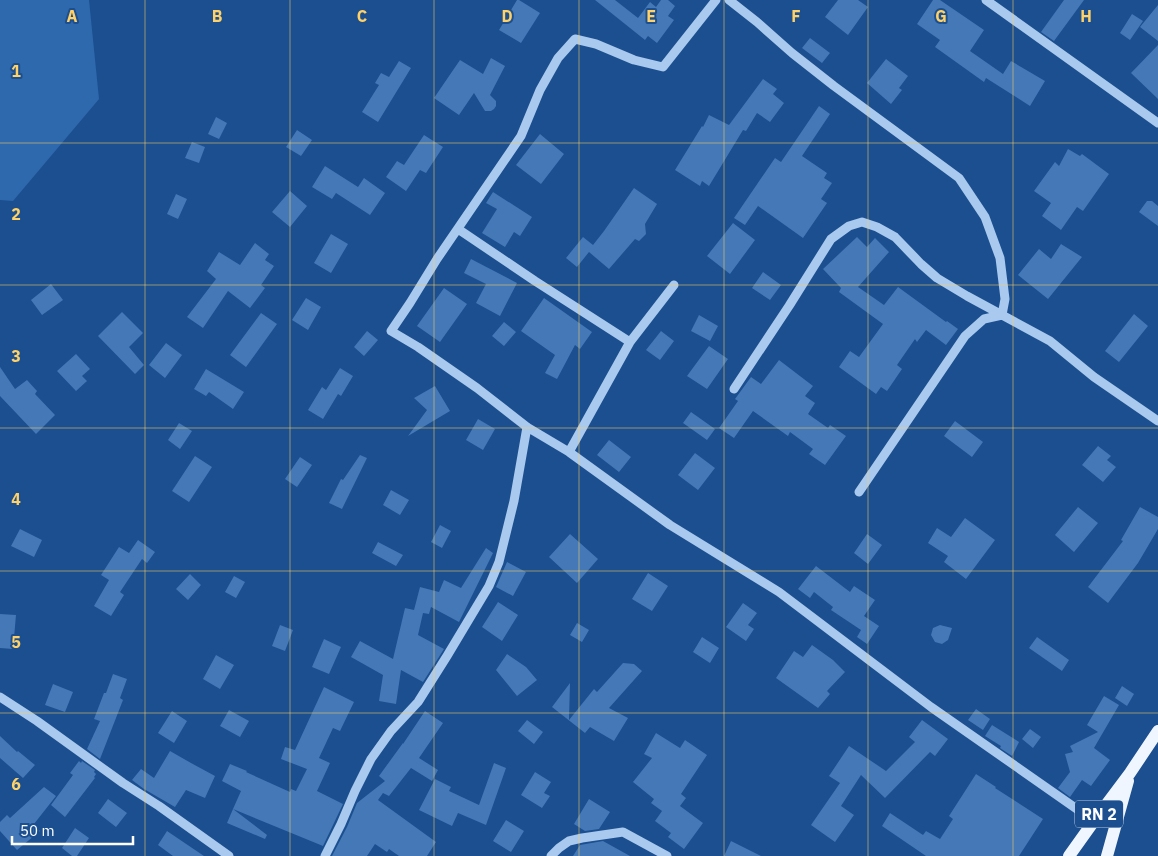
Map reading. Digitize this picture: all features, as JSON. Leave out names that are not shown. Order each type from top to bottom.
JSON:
[{"type":"main road","name":"RN 2","points":[[1069,856],[1130,774],[1158,731]]},
{"type":"main road","points":[[1107,856],[1130,774]]},
{"type":"street","points":[[716,0],[663,67],[634,60],[596,44],[575,39],[558,58],[540,90],[521,136],[391,331],[426,352],[527,427],[569,452],[670,525],[779,592],[931,707],[1094,821]]},
{"type":"street","points":[[729,0],[834,86],[959,178],[985,217],[1000,258],[1005,299],[1002,315]]},
{"type":"street","points":[[986,0],[1158,123]]},
{"type":"street","points":[[734,389],[831,239],[849,226],[862,222],[877,226],[895,237],[937,278],[1050,341],[1094,377],[1158,421]]},
{"type":"street","points":[[458,229],[630,342]]},
{"type":"street","points":[[569,452],[630,342],[674,285]]},
{"type":"street","points":[[859,492],[965,336],[984,319],[1002,315]]},
{"type":"street","points":[[326,856],[371,758],[391,731],[418,702],[489,586],[499,562],[514,501],[527,427]]},
{"type":"street","points":[[0,697],[229,856]]},
{"type":"street","points":[[551,856],[570,841],[623,832],[667,856]]},
{"type":"shaded area","points":[[0,0],[89,0],[99,99],[13,201],[0,200]]},
{"type":"building","points":[[517,0],[540,13],[521,43],[499,30]]},
{"type":"building","points":[[595,0],[615,0],[638,18],[650,2],[656,7],[661,0],[668,0],[675,6],[668,16],[674,20],[657,43],[648,36],[645,40]]},
{"type":"building","points":[[838,0],[858,0],[868,7],[848,35],[825,17]]},
{"type":"building","points":[[933,0],[940,0],[984,30],[970,51],[1003,74],[1011,61],[1045,81],[1030,106],[986,78],[984,82],[935,47],[940,40],[917,24]]},
{"type":"building","points":[[1064,0],[1084,0],[1054,41],[1041,32]]},
{"type":"building","points":[[1158,5],[1158,41],[1140,27]]},
{"type":"building","points":[[1132,14],[1143,21],[1130,40],[1120,33]]},
{"type":"building","points":[[810,38],[830,53],[822,63],[802,48]]},
{"type":"building","points":[[1158,45],[1158,99],[1131,73]]},
{"type":"building","points":[[491,58],[505,66],[490,95],[496,101],[494,109],[485,111],[474,93],[459,115],[434,98],[460,60],[483,74]]},
{"type":"building","points":[[886,59],[908,76],[899,88],[902,90],[891,104],[867,83]]},
{"type":"building","points":[[399,61],[411,68],[378,122],[362,112],[379,85],[375,83],[381,73],[389,77]]},
{"type":"building","points":[[763,79],[777,89],[773,94],[784,103],[770,122],[757,113],[746,131],[743,130],[709,186],[702,181],[700,186],[675,170],[709,115],[729,125]]},
{"type":"building","points":[[819,106],[830,114],[802,156],[827,173],[824,178],[832,183],[821,199],[827,203],[803,238],[758,206],[745,225],[734,218],[775,158],[781,162]]},
{"type":"building","points":[[216,117],[227,123],[219,139],[208,134]]},
{"type":"building","points":[[297,130],[312,140],[301,156],[286,147]]},
{"type":"building","points":[[540,134],[564,154],[541,184],[516,165]]},
{"type":"building","points":[[424,135],[443,147],[426,173],[420,170],[406,191],[386,177],[397,161],[404,165]]},
{"type":"building","points":[[192,142],[205,147],[199,163],[185,158]]},
{"type":"building","points":[[1068,149],[1080,156],[1082,154],[1109,174],[1083,211],[1077,207],[1061,230],[1042,216],[1051,203],[1034,191],[1055,162],[1059,166]]},
{"type":"building","points":[[325,166],[358,187],[364,178],[385,193],[370,215],[336,193],[332,199],[312,187]]},
{"type":"building","points":[[634,188],[657,204],[645,224],[646,234],[639,241],[635,239],[609,269],[589,252],[577,267],[566,258],[583,237],[593,245]]},
{"type":"building","points":[[290,191],[307,206],[290,227],[272,212]]},
{"type":"building","points":[[493,192],[532,217],[520,236],[514,232],[505,247],[482,233],[497,209],[486,203]]},
{"type":"building","points":[[176,194],[187,199],[178,219],[167,214]]},
{"type":"building","points":[[1147,201],[1152,201],[1158,206],[1158,226],[1139,212]]},
{"type":"building","points":[[733,223],[755,240],[730,274],[707,256]]},
{"type":"building","points":[[331,234],[348,244],[331,273],[314,263]]},
{"type":"building","points":[[857,237],[867,247],[875,238],[889,252],[858,287],[884,305],[898,287],[958,329],[946,345],[926,330],[917,342],[915,339],[897,365],[902,369],[887,391],[881,387],[876,394],[839,367],[850,351],[859,357],[883,324],[839,292],[841,288],[823,269]]},
{"type":"building","points":[[255,243],[269,254],[265,260],[274,266],[261,285],[265,288],[250,308],[228,291],[203,328],[187,317],[216,279],[207,271],[219,252],[240,265]]},
{"type":"building","points":[[1061,244],[1082,257],[1048,299],[1018,275],[1039,249],[1051,259]]},
{"type":"building","points":[[471,259],[517,283],[500,316],[476,303],[486,284],[464,273]]},
{"type":"building","points":[[763,272],[781,285],[770,300],[752,288]]},
{"type":"building","points":[[51,284],[63,300],[42,315],[31,300]]},
{"type":"building","points":[[444,288],[467,304],[440,342],[417,326]]},
{"type":"building","points":[[306,298],[321,307],[308,330],[292,320]]},
{"type":"building","points":[[544,298],[592,332],[580,349],[575,345],[557,379],[545,373],[555,355],[521,331]]},
{"type":"building","points":[[122,312],[143,333],[129,347],[144,365],[135,374],[98,336]]},
{"type":"building","points":[[261,313],[277,324],[246,367],[230,355]]},
{"type":"building","points":[[1134,314],[1148,326],[1119,362],[1105,351]]},
{"type":"building","points":[[699,315],[718,326],[710,341],[691,331]]},
{"type":"building","points":[[504,322],[516,332],[504,346],[492,336]]},
{"type":"building","points":[[367,331],[378,340],[364,356],[354,347]]},
{"type":"building","points":[[661,331],[674,341],[660,360],[646,350]]},
{"type":"building","points":[[166,343],[182,355],[165,378],[149,365]]},
{"type":"building","points":[[709,346],[728,359],[707,389],[687,376]]},
{"type":"building","points":[[76,354],[90,369],[82,376],[87,381],[76,391],[57,371]]},
{"type":"building","points":[[779,360],[813,386],[805,396],[815,403],[808,414],[828,428],[830,425],[846,436],[825,465],[809,454],[813,449],[790,432],[788,436],[753,411],[734,438],[719,428],[738,401],[735,399],[751,377],[761,384]]},
{"type":"building","points":[[0,367],[15,389],[27,380],[37,391],[35,394],[55,415],[36,434],[0,396]]},
{"type":"building","points":[[340,368],[353,376],[341,396],[338,394],[323,419],[308,410],[322,387],[326,390]]},
{"type":"building","points":[[206,369],[244,392],[233,409],[209,392],[206,396],[194,389]]},
{"type":"building","points":[[435,386],[450,411],[408,436],[427,410],[414,398]]},
{"type":"building","points":[[691,412],[715,429],[707,440],[683,423]]},
{"type":"building","points":[[478,419],[495,429],[483,450],[466,440]]},
{"type":"building","points":[[955,421],[983,442],[972,457],[944,436]]},
{"type":"building","points":[[179,423],[192,431],[180,449],[168,440]]},
{"type":"building","points":[[609,440],[631,457],[619,472],[597,455]]},
{"type":"building","points":[[1098,446],[1111,456],[1107,460],[1116,467],[1103,482],[1082,465]]},
{"type":"building","points":[[695,453],[715,468],[698,490],[678,475]]},
{"type":"building","points":[[360,455],[367,458],[342,509],[329,503],[341,479],[343,480]]},
{"type":"building","points":[[195,456],[212,467],[189,502],[172,491]]},
{"type":"building","points":[[300,457],[312,465],[297,487],[285,479]]},
{"type":"building","points":[[391,490],[409,500],[400,515],[383,505]]},
{"type":"building","points":[[1078,507],[1098,523],[1074,552],[1055,535]]},
{"type":"building","points":[[1140,507],[1158,517],[1158,529],[1138,563],[1108,603],[1088,587],[1123,541],[1121,540]]},
{"type":"building","points":[[965,518],[995,540],[966,579],[944,562],[948,556],[928,543],[937,528],[951,537]]},
{"type":"building","points":[[440,525],[451,531],[442,548],[431,542]]},
{"type":"building","points":[[20,529],[42,540],[34,557],[11,546]]},
{"type":"building","points":[[570,534],[598,559],[577,583],[549,557]]},
{"type":"building","points":[[867,534],[882,545],[868,564],[854,553]]},
{"type":"building","points":[[138,540],[155,552],[147,563],[142,559],[120,592],[124,595],[111,616],[94,606],[109,580],[101,575],[119,547],[129,553]]},
{"type":"building","points":[[378,542],[403,555],[396,566],[372,553]]},
{"type":"building","points":[[486,548],[493,553],[459,622],[431,607],[429,614],[423,613],[418,635],[444,649],[423,682],[401,670],[396,704],[379,701],[383,675],[351,657],[360,641],[393,659],[405,608],[414,610],[420,587],[439,592],[444,580],[461,588]]},
{"type":"building","points":[[507,562],[526,572],[513,596],[496,587]]},
{"type":"building","points":[[816,566],[850,592],[854,586],[875,600],[864,616],[879,626],[867,644],[857,637],[861,630],[831,610],[833,607],[814,592],[810,598],[798,589]]},
{"type":"building","points":[[648,573],[668,586],[652,611],[632,599]]},
{"type":"building","points":[[190,574],[201,585],[188,600],[176,589]]},
{"type":"building","points":[[234,576],[245,582],[236,598],[225,592]]},
{"type":"building","points":[[498,602],[518,615],[502,641],[482,627]]},
{"type":"building","points":[[743,603],[757,613],[748,625],[754,629],[746,641],[726,627]]},
{"type":"building","points":[[0,614],[16,615],[13,649],[0,648]]},
{"type":"building","points":[[577,623],[589,630],[582,642],[570,635]]},
{"type":"building","points":[[280,625],[293,630],[285,651],[272,646]]},
{"type":"building","points":[[940,625],[952,628],[948,640],[942,644],[935,642],[931,635],[933,628]]},
{"type":"building","points":[[702,637],[719,648],[710,663],[693,652]]},
{"type":"building","points":[[1037,637],[1069,660],[1062,671],[1029,648]]},
{"type":"building","points":[[324,639],[341,647],[329,674],[312,667]]},
{"type":"building","points":[[812,645],[833,660],[845,672],[827,691],[830,694],[818,708],[776,678],[794,651],[803,657]]},
{"type":"building","points":[[507,654],[526,667],[537,680],[517,696],[496,670]]},
{"type":"building","points":[[216,655],[234,665],[220,689],[203,679]]},
{"type":"building","points":[[623,663],[634,664],[642,671],[609,708],[628,718],[614,741],[590,727],[585,733],[552,707],[570,683],[569,720],[594,689],[597,692]]},
{"type":"building","points":[[113,674],[127,679],[120,698],[123,700],[100,759],[87,749],[100,721],[94,719]]},
{"type":"building","points":[[53,684],[73,692],[65,712],[45,705]]},
{"type":"building","points":[[1122,686],[1134,694],[1127,706],[1115,698]]},
{"type":"building","points":[[324,687],[354,702],[340,731],[333,728],[319,758],[330,763],[317,791],[343,804],[323,846],[233,809],[241,791],[222,781],[230,764],[290,792],[291,789],[296,791],[307,769],[281,759],[285,747],[295,750]]},
{"type":"building","points":[[1104,696],[1119,705],[1094,748],[1110,760],[1091,786],[1082,780],[1070,797],[1058,788],[1070,772],[1065,754],[1073,752],[1070,746],[1098,732],[1087,725]]},
{"type":"building","points":[[976,709],[990,719],[983,730],[968,720]]},
{"type":"building","points":[[229,710],[249,721],[240,737],[220,726]]},
{"type":"building","points":[[172,711],[187,721],[174,743],[158,733]]},
{"type":"building","points":[[425,711],[443,723],[419,758],[438,770],[432,781],[411,768],[389,796],[383,793],[378,800],[436,842],[427,856],[399,856],[389,849],[387,852],[375,844],[367,856],[332,856],[357,803],[385,781],[379,776]]},
{"type":"building","points":[[527,720],[543,732],[534,744],[518,731]]},
{"type":"building","points":[[922,720],[948,739],[935,756],[930,752],[885,798],[861,775],[841,806],[854,815],[835,842],[811,825],[840,783],[829,776],[849,746],[886,771],[915,742],[909,737]]},
{"type":"building","points":[[992,725],[1019,742],[1012,756],[985,736]]},
{"type":"building","points":[[1030,729],[1041,737],[1033,748],[1022,739]]},
{"type":"building","points":[[656,733],[680,748],[685,740],[707,755],[681,794],[686,798],[680,806],[703,823],[684,849],[668,837],[671,833],[655,821],[662,811],[651,803],[654,799],[633,782],[652,758],[644,754]]},
{"type":"building","points":[[0,736],[35,765],[23,778],[0,758]]},
{"type":"building","points":[[170,751],[215,776],[205,798],[186,790],[175,807],[132,780],[141,769],[154,778]]},
{"type":"building","points":[[79,761],[95,770],[95,778],[65,817],[51,805],[73,775],[70,773]]},
{"type":"building","points":[[494,763],[506,768],[486,825],[458,813],[452,826],[419,810],[435,779],[451,787],[449,791],[479,805]]},
{"type":"building","points":[[535,772],[551,782],[544,793],[550,796],[542,808],[521,795]]},
{"type":"building","points":[[976,774],[1043,819],[1019,856],[926,856],[882,826],[890,813],[923,835],[926,831],[940,839],[953,819],[949,816]]},
{"type":"building","points":[[44,787],[56,796],[34,824],[40,831],[17,850],[0,831],[0,822],[7,815],[10,818]]},
{"type":"building","points":[[108,799],[127,813],[116,827],[98,813]]},
{"type":"building","points":[[589,799],[610,812],[599,829],[585,831],[574,824]]},
{"type":"building","points":[[233,809],[267,835],[265,839],[227,823]]},
{"type":"building","points":[[506,820],[524,831],[511,852],[493,841]]},
{"type":"building","points":[[75,828],[89,838],[77,856],[72,856],[62,848]]},
{"type":"building","points":[[167,831],[204,856],[173,856],[158,845]]},
{"type":"building","points":[[603,841],[630,856],[573,856],[580,845]]},
{"type":"building","points":[[731,841],[761,856],[724,856]]}]
